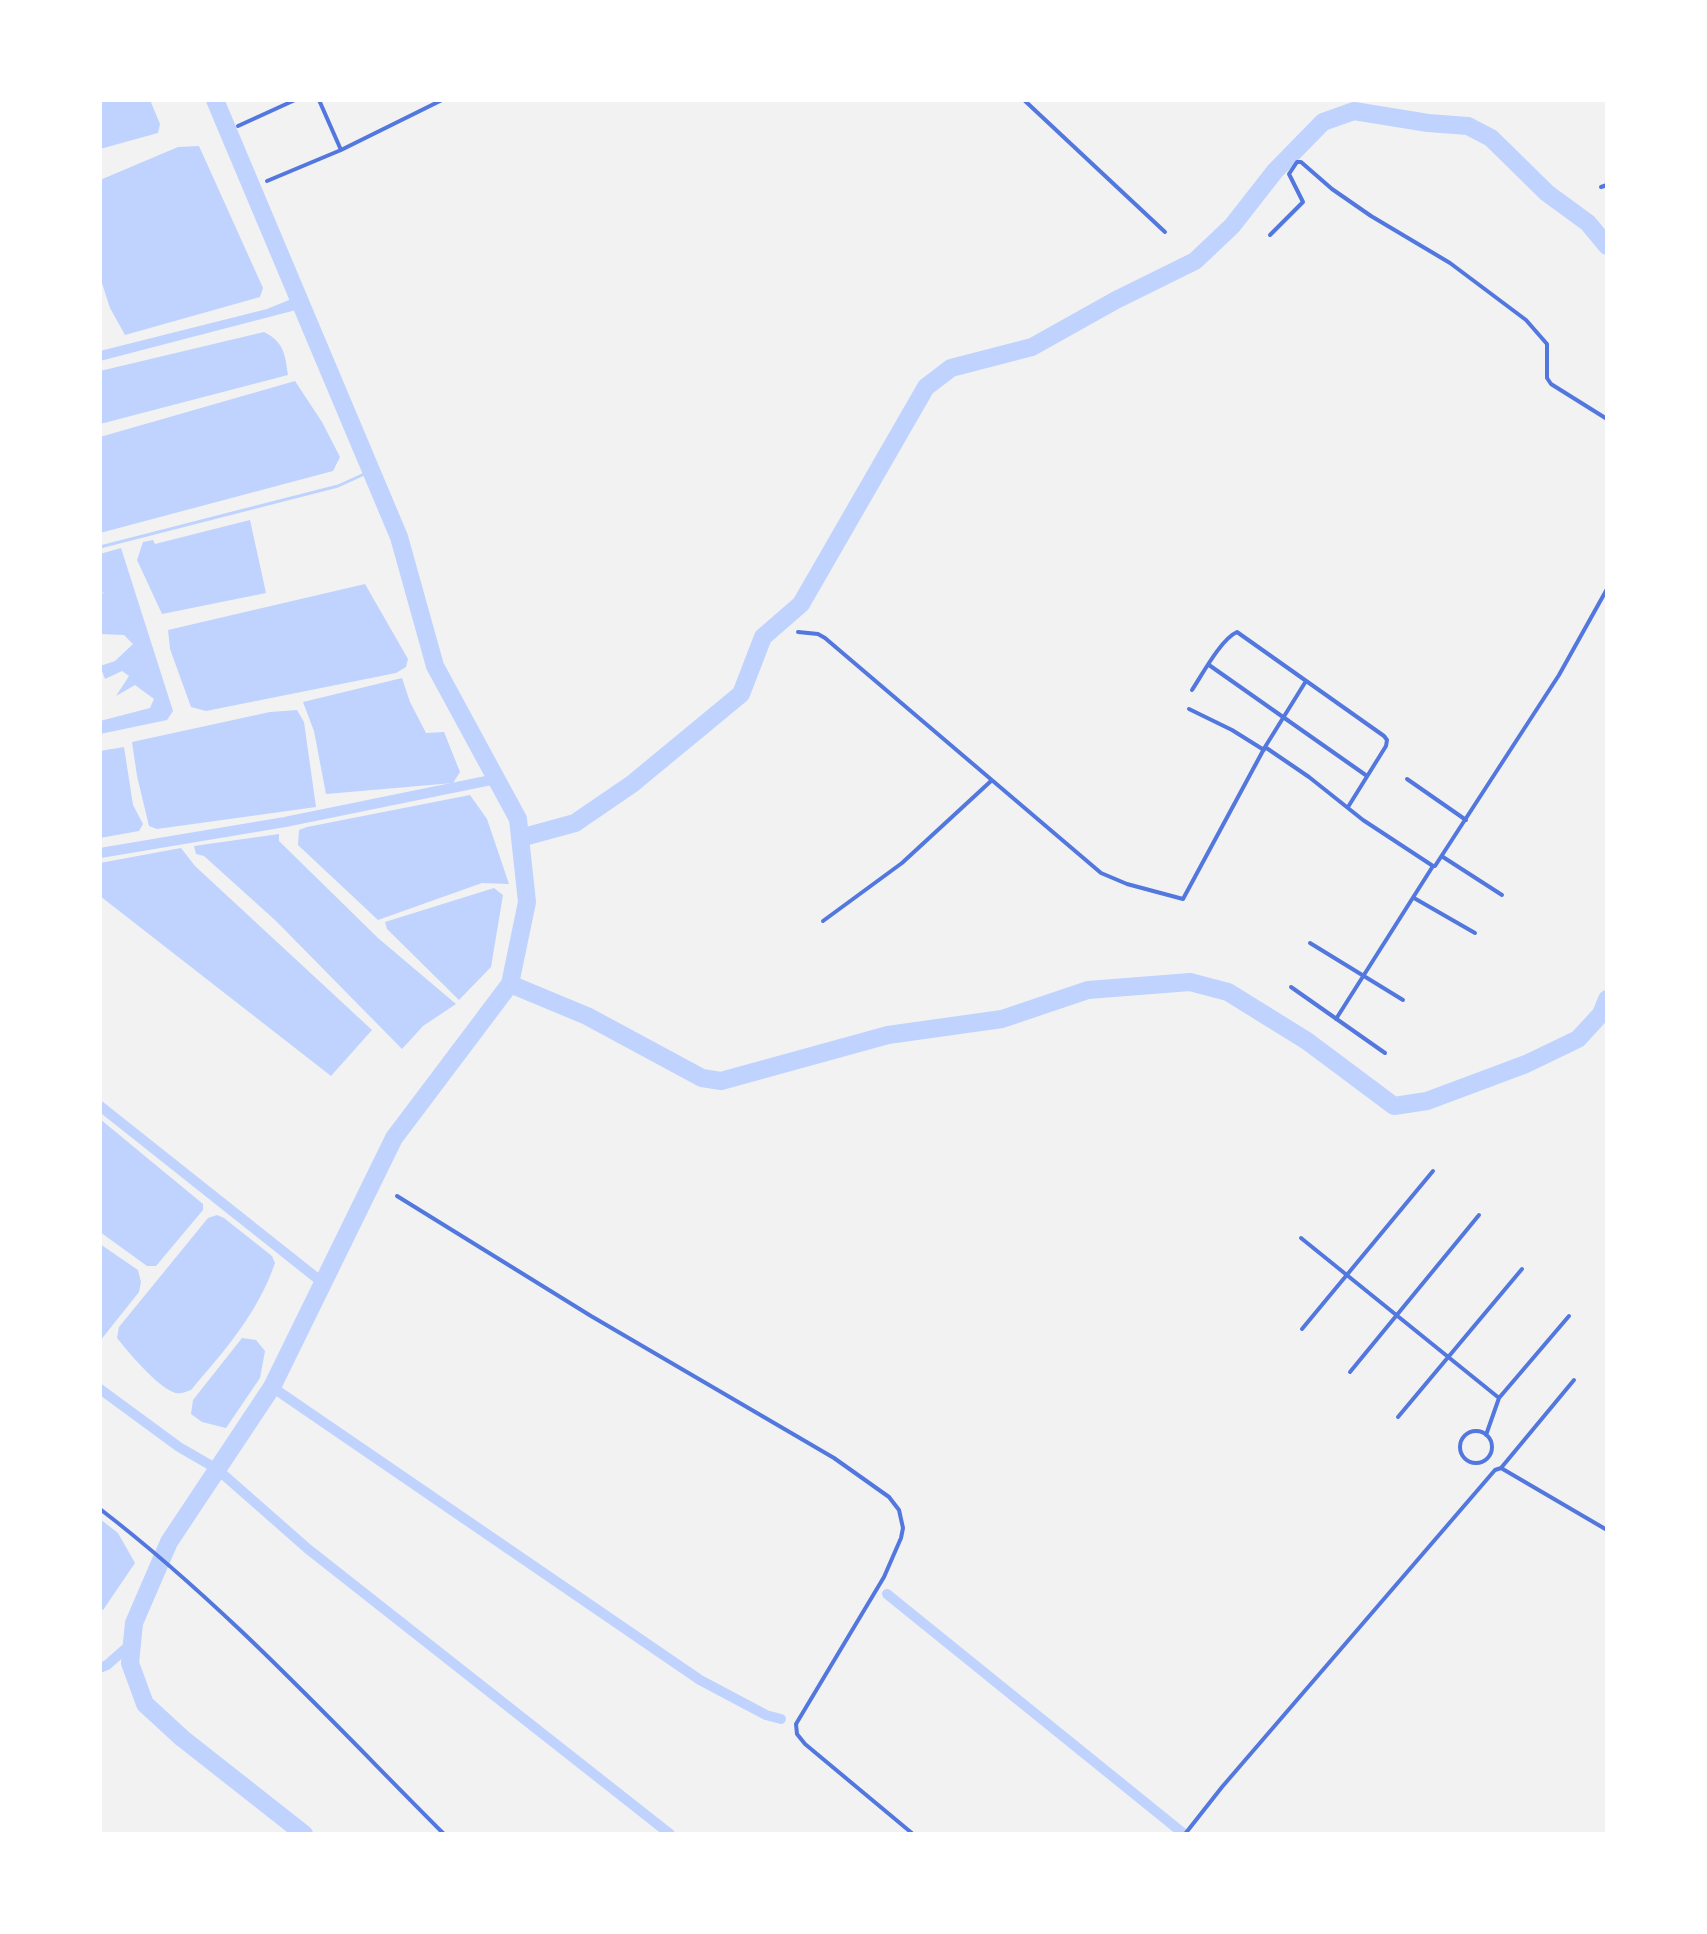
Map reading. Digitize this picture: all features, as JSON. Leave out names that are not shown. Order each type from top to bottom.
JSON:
[{"type":"street","points":[[238,126],[295,100]]},
{"type":"street","points":[[319,100],[341,150]]},
{"type":"street","points":[[267,181],[341,150],[442,100]]},
{"type":"street","points":[[1024,100],[1165,232]]},
{"type":"street","points":[[1270,235],[1303,202],[1289,176],[1300,162],[1332,189],[1450,263],[1526,320],[1548,348],[1547,378],[1551,384],[1607,419]]},
{"type":"street","points":[[1336,1019],[1559,675],[1607,589]]},
{"type":"street","points":[[798,632],[825,638],[1101,873],[1127,884],[1183,899],[1264,748],[1306,681]]},
{"type":"street","points":[[1192,690],[1232,633],[1237,632],[1386,738],[1386,746],[1348,807]]},
{"type":"street","points":[[1209,665],[1367,776]]},
{"type":"street","points":[[1189,709],[1264,748],[1433,866]]},
{"type":"street","points":[[1407,779],[1466,820]]},
{"type":"street","points":[[823,921],[902,863],[991,781]]},
{"type":"street","points":[[1443,857],[1502,895]]},
{"type":"street","points":[[1414,898],[1475,933]]},
{"type":"street","points":[[1310,943],[1403,1000]]},
{"type":"street","points":[[1291,987],[1385,1053]]},
{"type":"street","points":[[1302,1329],[1433,1171]]},
{"type":"street","points":[[397,1196],[591,1316],[834,1458],[889,1497],[899,1510],[903,1528],[901,1538],[884,1577],[796,1724],[797,1734],[805,1744],[913,1834]]},
{"type":"street","points":[[1350,1372],[1479,1215]]},
{"type":"street","points":[[1301,1238],[1450,1355],[1499,1398]]},
{"type":"street","points":[[1398,1417],[1522,1269]]},
{"type":"street","points":[[1486,1435],[1499,1398],[1569,1316]]},
{"type":"street","points":[[1186,1832],[1574,1380]]},
{"type":"street","points":[[1480,1431],[1486,1435],[1492,1446],[1487,1458],[1479,1463],[1463,1457],[1460,1448],[1462,1438],[1470,1432],[1480,1431]]},
{"type":"street","points":[[1487,1458],[1498,1469],[1607,1530]]},
{"type":"street","points":[[100,1509],[139,1539],[254,1645],[444,1834]]},
{"type":"water","points":[[100,100],[150,100],[160,124],[158,133],[100,149]]},
{"type":"water","points":[[199,146],[263,288],[260,297],[125,335],[110,308],[100,277],[100,180],[178,147]]},
{"type":"water","points":[[290,294],[301,314],[296,310],[100,361],[100,351],[267,309],[289,300]]},
{"type":"water","points":[[264,332],[276,340],[282,349],[288,375],[100,424],[100,371]]},
{"type":"water","points":[[295,381],[340,457],[333,471],[100,533],[100,437]]},
{"type":"water","points":[[250,520],[266,593],[162,614],[137,560],[143,542],[153,540],[155,544]]},
{"type":"water","points":[[121,548],[173,711],[167,720],[100,734],[100,721],[150,708],[154,699],[135,685],[116,696],[129,676],[122,671],[105,679],[100,666],[115,661],[133,644],[124,635],[100,634],[100,594],[104,593],[100,591],[100,554]]},
{"type":"water","points":[[365,584],[408,659],[406,667],[396,673],[206,711],[191,707],[170,649],[168,630]]},
{"type":"water","points":[[402,678],[426,733],[444,732],[460,772],[453,783],[326,794],[314,731],[303,702]]},
{"type":"water","points":[[297,710],[304,722],[316,807],[157,829],[149,826],[132,742],[270,712]]},
{"type":"water","points":[[124,747],[133,805],[143,824],[139,831],[100,838],[100,751]]},
{"type":"water","points":[[470,795],[487,819],[509,884],[482,883],[378,920],[298,845],[299,830],[307,827]]},
{"type":"water","points":[[279,834],[279,841],[378,938],[456,1004],[423,1026],[402,1049],[276,921],[204,856],[196,854],[194,846]]},
{"type":"water","points":[[181,848],[195,866],[372,1030],[331,1076],[100,896],[100,863]]},
{"type":"water","points":[[494,888],[503,895],[491,967],[459,1000],[387,929],[385,922]]},
{"type":"water","points":[[100,1119],[203,1204],[203,1210],[156,1266],[147,1266],[100,1232]]},
{"type":"water","points":[[217,1215],[272,1256],[275,1263],[250,1315],[228,1345],[191,1390],[175,1393],[159,1383],[128,1352],[117,1338],[119,1327],[208,1218]]},
{"type":"water","points":[[100,1244],[138,1270],[141,1282],[139,1292],[100,1341]]},
{"type":"water","points":[[242,1338],[256,1340],[265,1351],[260,1378],[226,1428],[202,1422],[191,1414],[193,1400]]},
{"type":"water","points":[[100,1519],[118,1533],[135,1563],[103,1610],[100,1609]]},
{"type":"waterway","points":[[215,100],[399,537],[435,666],[518,819],[527,902],[510,984],[394,1138],[272,1387],[169,1542],[134,1623],[130,1663],[145,1704],[182,1738],[304,1834]]},
{"type":"waterway","points":[[520,838],[575,823],[632,784],[741,694],[763,637],[801,604],[926,387],[951,368],[1032,347],[1195,261],[1232,226],[1275,171],[1323,122],[1354,111],[1468,126],[1491,138],[1547,193],[1588,223],[1607,246]]},
{"type":"waterway","points":[[100,547],[338,486],[371,471]]},
{"type":"waterway","points":[[100,853],[285,822],[496,779]]},
{"type":"waterway","points":[[510,984],[587,1016],[702,1078],[721,1081],[888,1035],[1002,1019],[1088,990],[1190,982],[1228,992],[1307,1041],[1394,1106],[1427,1101],[1526,1064],[1578,1039],[1601,1014],[1607,999]]},
{"type":"waterway","points":[[100,1106],[323,1283]]},
{"type":"waterway","points":[[272,1387],[700,1680],[766,1715],[781,1719]]},
{"type":"waterway","points":[[100,1389],[179,1447],[217,1469],[308,1549],[670,1834]]},
{"type":"waterway","points":[[887,1594],[1184,1834]]},
{"type":"waterway","points":[[100,1668],[132,1643]]}]
